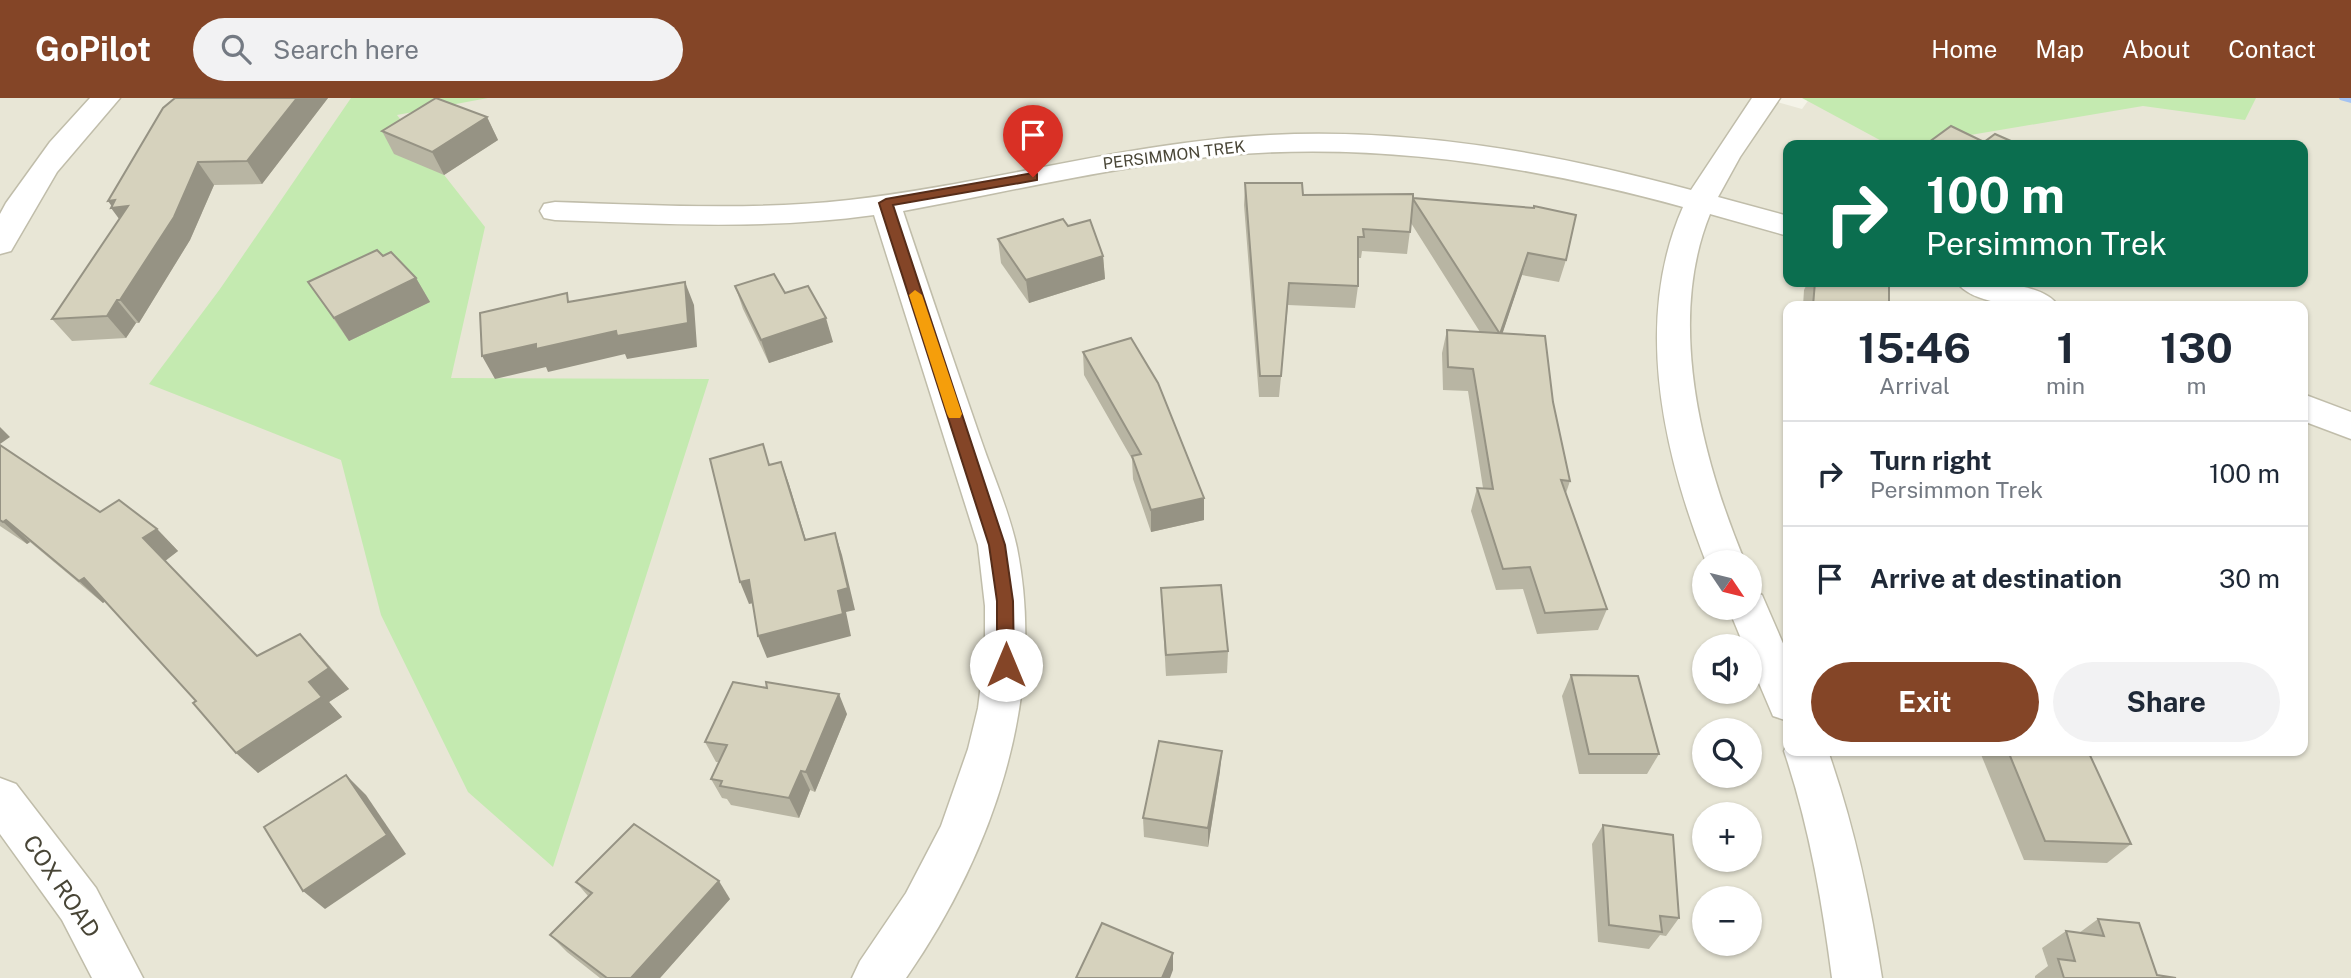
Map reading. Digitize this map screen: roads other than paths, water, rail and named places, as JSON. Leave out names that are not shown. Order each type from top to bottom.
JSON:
[{"type":"street","points":[[0,243],[45,165],[80,124],[107,98]]},
{"type":"street","points":[[1722,550],[1685,444],[1674,346],[1677,276],[1691,222],[1701,202],[1766,98]]},
{"type":"street","name":"PERSIMMON TREK","points":[[555,211],[725,215],[836,210],[1193,151],[1268,144],[1346,143],[1409,146],[1537,162],[1783,225]]},
{"type":"street","points":[[877,978],[901,947],[948,859],[983,772],[1006,665],[1005,601],[997,545],[886,203]]},
{"type":"street","points":[[1987,287],[2028,301]]},
{"type":"street","points":[[2308,409],[2351,426]]},
{"type":"street","points":[[1753,620],[1783,692]]},
{"type":"street","points":[[1808,756],[1840,863],[1857,978]]},
{"type":"street","name":"COX ROAD","points":[[0,798],[79,904],[118,978]]},
{"type":"waterway","points":[[2344,98],[2351,100]]}]
